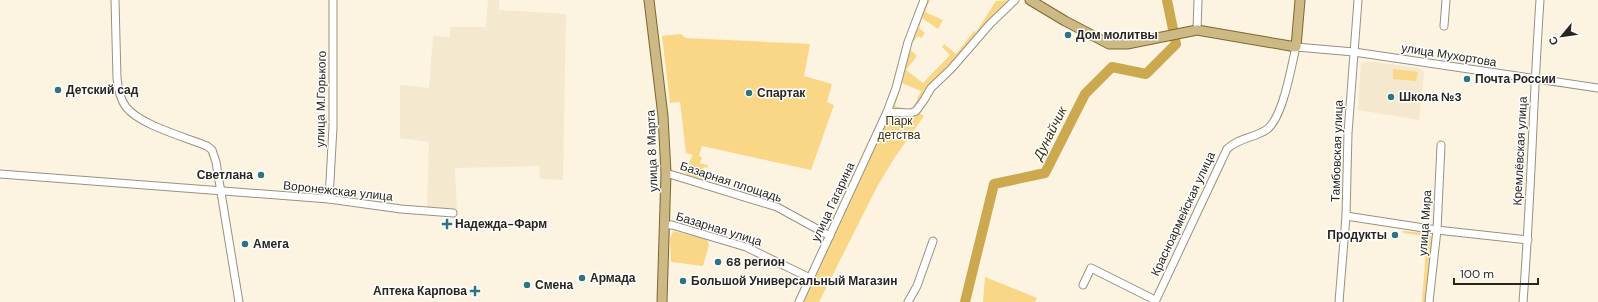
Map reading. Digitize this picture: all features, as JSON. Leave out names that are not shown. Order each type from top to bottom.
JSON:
[{"type":"main road","name":"улица 8 Марта","points":[[649,0],[664,116],[666,173],[662,302]]},
{"type":"main road","points":[[1030,0],[1065,21],[1109,44],[1127,44],[1197,30],[1296,47]]},
{"type":"main road","name":"Красноармейская улица","points":[[1296,47],[1300,0]]},
{"type":"street","points":[[115,0],[117,78],[119,91],[127,108],[146,122],[207,146],[212,150],[221,192],[239,302]]},
{"type":"street","name":"улица М.Горького","points":[[329,199],[333,127],[333,0]]},
{"type":"street","name":"улица Гагарина","points":[[799,302],[887,112],[896,88],[908,42],[924,0]]},
{"type":"street","points":[[887,112],[911,113],[916,111],[931,88],[951,69],[986,29],[1015,0]]},
{"type":"street","points":[[1197,30],[1198,0]]},
{"type":"street","name":"Тамбовская улица","points":[[1339,302],[1346,216],[1348,133],[1358,0]]},
{"type":"street","points":[[1444,26],[1446,0]]},
{"type":"street","name":"Кремлёвская улица","points":[[1522,302],[1528,240],[1534,79],[1540,0]]},
{"type":"street","name":"улица Мухортова","points":[[1296,47],[1354,52],[1598,88]]},
{"type":"street","name":"Красноармейская улица","points":[[1083,286],[1091,268],[1151,298],[1155,302],[1227,149],[1241,140],[1266,130],[1276,120],[1284,96],[1296,47]]},
{"type":"street","name":"улица Мира","points":[[1429,302],[1442,145]]},
{"type":"street","name":"Базарная площадь","points":[[666,173],[777,207],[830,236]]},
{"type":"street","name":"Воронежская улица","points":[[0,174],[221,192],[329,199],[401,209],[453,214]]},
{"type":"street","points":[[1346,216],[1436,230],[1528,240]]},
{"type":"street","name":"Базарная улица","points":[[664,225],[672,225],[746,246],[810,278]]},
{"type":"street","points":[[908,302],[917,286],[933,241]]},
{"type":"shaded area","points":[[488,0],[499,0],[499,10],[566,14],[563,180],[540,179],[539,166],[455,168],[457,211],[427,207],[429,142],[400,138],[400,85],[429,88],[433,36],[450,37],[450,27],[486,27]]},
{"type":"shaded area","name":"Школа №3","points":[[1361,62],[1375,62],[1418,68],[1422,70],[1424,73],[1419,120],[1358,110]]},
{"type":"green space","points":[[927,0],[930,0],[925,12],[943,20],[938,29],[922,18],[919,28],[925,33],[921,38],[918,36],[909,47]]},
{"type":"green space","points":[[1010,0],[929,88],[915,110],[910,112],[892,111],[908,48],[917,56],[906,70],[923,83],[950,55],[942,47],[944,44],[956,54],[974,31],[976,32],[996,1]],"holes":[[[902,83],[921,91],[912,111],[895,106]]]},
{"type":"green space","name":"Спартак","points":[[681,34],[686,38],[810,44],[804,76],[832,84],[827,102],[834,105],[811,170],[702,146],[699,156],[702,157],[700,163],[708,165],[707,168],[704,167],[700,182],[687,177],[684,170],[693,155],[686,153],[680,102],[670,103],[662,36]]},
{"type":"green space","points":[[1393,69],[1418,72],[1416,81],[1393,79]]},
{"type":"green space","name":"Парк детства","points":[[918,112],[924,116],[895,157],[878,185],[819,302],[803,302],[889,117],[891,115]]},
{"type":"green space","points":[[673,231],[707,239],[709,245],[703,266],[671,262],[670,239]]},
{"type":"green space","points":[[1403,231],[1427,233],[1432,237],[1428,302],[1422,302],[1427,236],[1403,233]]},
{"type":"green space","points":[[985,277],[1037,298],[1035,302],[983,302]]},
{"type":"waterway","name":"Дунайчик","points":[[965,302],[994,184],[1045,173],[1085,94],[1112,67],[1146,74],[1176,44],[1167,0]]},
{"type":"place","name":"Дом молитвы","points":[[1068,35]]},
{"type":"place","name":"Почта России","points":[[1467,79]]},
{"type":"place","name":"Детский сад","points":[[58,90]]},
{"type":"place","name":"Спартак","points":[[749,93]]},
{"type":"place","name":"Школа №3","points":[[1391,97]]},
{"type":"place","name":"Светлана","points":[[261,175]]},
{"type":"place","name":"Надежда-Фарм","points":[[447,224]]},
{"type":"place","name":"Продукты","points":[[1395,235]]},
{"type":"place","name":"Амега","points":[[245,244]]},
{"type":"place","name":"68 регион","points":[[718,262]]},
{"type":"place","name":"Армада","points":[[582,278]]},
{"type":"place","name":"Большой Универсальный Магазин","points":[[683,281]]},
{"type":"place","name":"Смена","points":[[527,285]]},
{"type":"place","name":"Аптека Карпова","points":[[475,291]]}]
